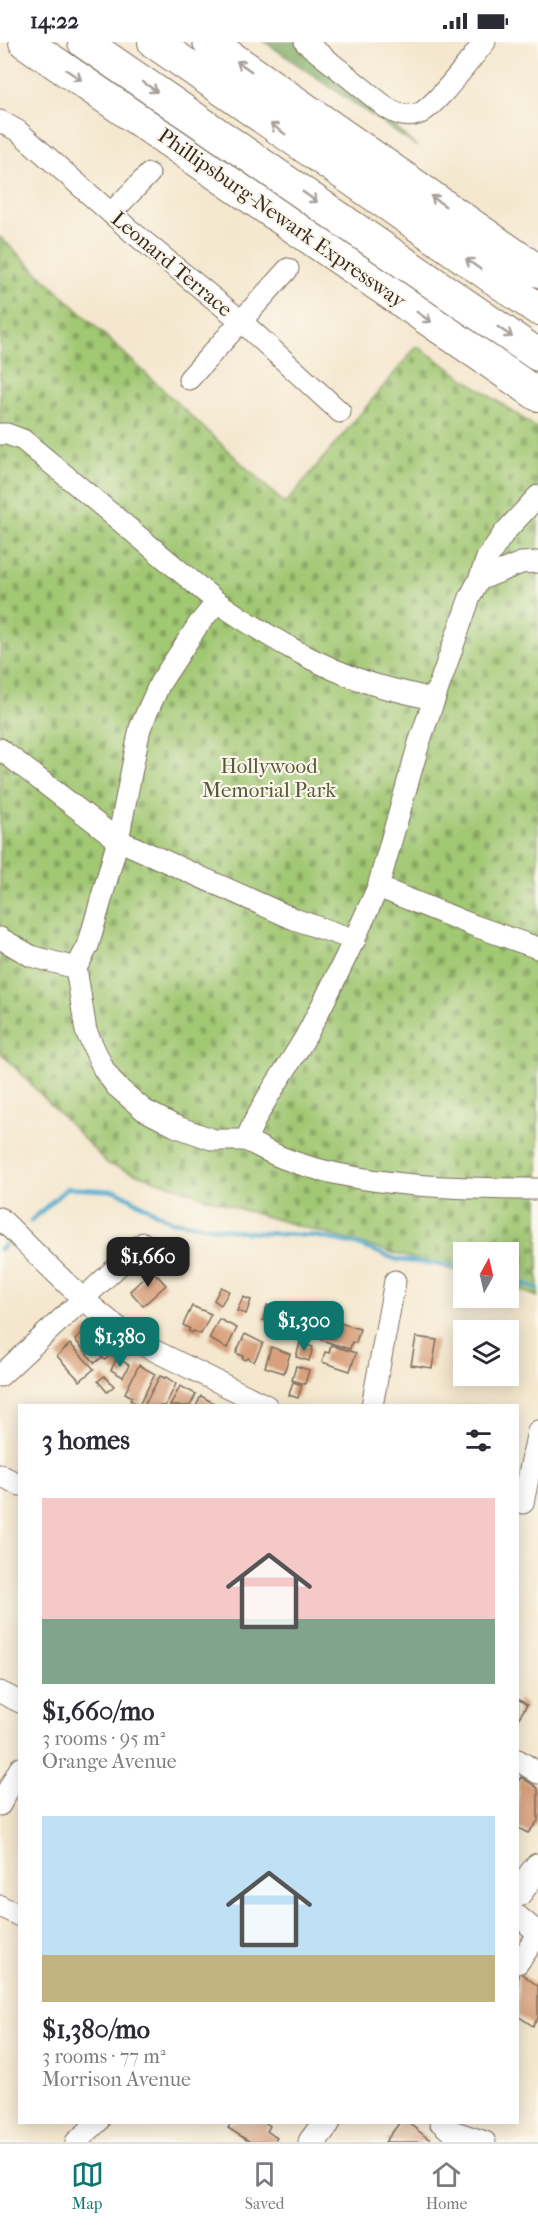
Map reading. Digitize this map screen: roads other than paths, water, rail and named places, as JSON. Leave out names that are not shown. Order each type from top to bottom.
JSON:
[{"type":"highway","name":"Phillipsburg-Newark Expressway","points":[[25,42],[538,395]]},
{"type":"highway","name":"Phillipsburg-Newark Expressway","points":[[84,42],[538,356]]},
{"type":"highway","points":[[154,42],[538,309]]},
{"type":"highway","points":[[209,42],[538,271]]},
{"type":"main road","points":[[519,1892],[538,1867]]},
{"type":"main road","points":[[312,2142],[326,2124]]},
{"type":"street","points":[[305,42],[387,108],[407,116],[425,111],[485,42]]},
{"type":"street","name":"Leonard Terrace","points":[[0,121],[18,131],[111,213],[240,320],[340,412]]},
{"type":"street","points":[[111,213],[148,174]]},
{"type":"street","points":[[189,379],[288,269]]},
{"type":"street","points":[[0,434],[23,440],[217,603],[266,635],[325,666],[372,684],[434,700]]},
{"type":"street","points":[[246,1140],[254,1120],[305,1038],[355,940],[378,887],[419,743],[470,597],[487,558],[504,533],[537,499]]},
{"type":"street","points":[[479,580],[514,566],[538,561]]},
{"type":"street","points":[[217,603],[198,625],[160,683],[140,728],[118,840],[88,946],[76,968],[86,1031],[104,1070],[116,1086],[144,1110],[175,1126],[214,1140],[246,1140],[282,1158],[367,1179],[486,1189],[538,1189]]},
{"type":"street","points":[[0,749],[118,840],[294,919],[355,940]]},
{"type":"street","points":[[378,887],[475,926],[538,948]]},
{"type":"street","points":[[0,938],[31,956],[76,968]]},
{"type":"street","points":[[0,1218],[124,1333],[143,1345],[263,1404]]},
{"type":"street","points":[[0,1376],[144,1243]]},
{"type":"street","points":[[372,1404],[395,1281]]},
{"type":"street","points":[[526,1506],[538,1431]]},
{"type":"street","points":[[0,1475],[18,1484]]},
{"type":"street","points":[[0,1692],[18,1701]]},
{"type":"street","points":[[519,1761],[538,1773]]},
{"type":"street","points":[[0,1805],[18,1772]]},
{"type":"street","points":[[0,1906],[18,1915]]},
{"type":"street","points":[[519,1917],[538,1934],[519,1962]]},
{"type":"street","points":[[76,2142],[96,2124]]},
{"type":"street","points":[[443,2124],[456,2133],[485,2142]]},
{"type":"waterway","points":[[31,1221],[67,1188],[117,1191],[171,1221],[244,1232],[315,1236],[355,1244],[398,1260],[453,1266]]},
{"type":"waterway","points":[[0,1249],[5,1245]]},
{"type":"waterway","points":[[519,1281],[538,1289]]},
{"type":"park label","name":"Hollywood Memorial Park","points":[[269,778]]}]
